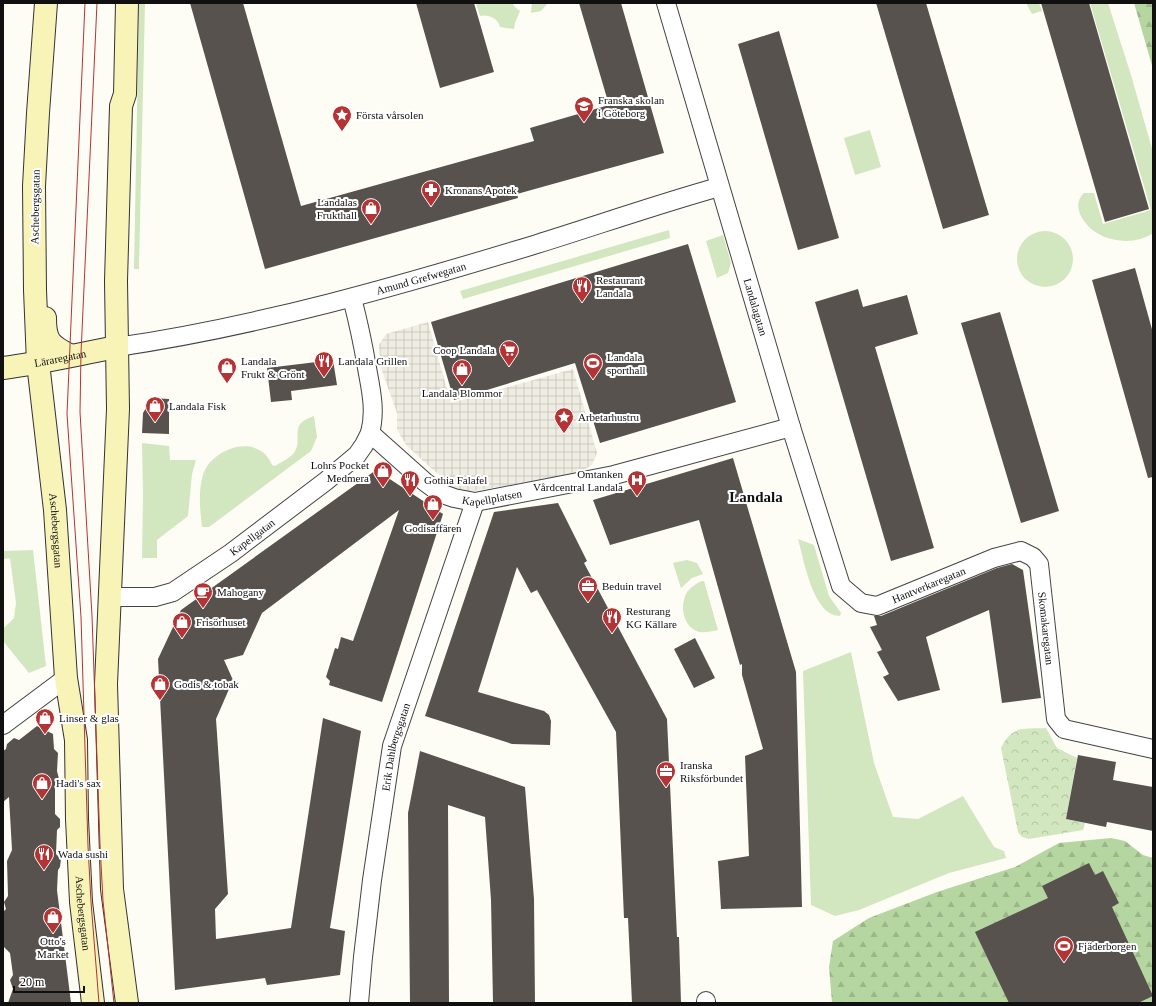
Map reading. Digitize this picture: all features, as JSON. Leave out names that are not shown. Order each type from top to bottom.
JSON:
[{"type":"street","name":"Aschebergsgatan","points":[[46,3],[34,186],[35,290],[38,363],[55,510],[66,678],[76,740],[77,819],[82,902],[93,1003]]},
{"type":"street","points":[[117,3],[116,94],[121,106]]},
{"type":"street","points":[[127,3],[125,94],[121,106],[116,281],[118,409],[106,684],[112,889],[127,1003]]},
{"type":"street","name":"Landalagatan","points":[[666,3],[791,427],[842,586],[861,603]]},
{"type":"street","name":"Aschebergsgatan","points":[[42,57],[46,122],[45,324],[47,339],[54,347],[69,355]]},
{"type":"street","name":"Amund Grefwegatan","points":[[117,347],[228,328],[352,298],[515,250],[662,203],[719,187]]},
{"type":"street","points":[[352,298],[371,388],[373,410],[370,433]]},
{"type":"street","name":"Läraregatan","points":[[3,368],[38,363],[69,355],[117,347]]},
{"type":"street","name":"Kapellplatsen","points":[[370,433],[425,482],[440,493],[454,498],[475,502],[614,475],[791,427]]},
{"type":"street","name":"Kapellgatan","points":[[110,597],[155,597],[173,592],[231,553],[326,481],[357,455],[370,433]]},
{"type":"street","name":"Erik Dahlbergsgatan","points":[[359,1003],[372,880],[392,746],[475,502]]},
{"type":"street","name":"Skomakaregatan","points":[[994,558],[1021,551],[1033,557],[1039,564],[1056,719],[1064,729],[1153,749]]},
{"type":"street","name":"Hantverkaregatan","points":[[861,603],[877,606],[994,558]]},
{"type":"street","points":[[3,725],[66,678]]},
{"type":"green space","points":[[139,3],[145,3],[139,269],[134,269]]},
{"type":"green space","points":[[476,3],[512,3],[520,11],[514,29],[500,27],[497,21],[492,17],[480,16]]},
{"type":"green space","points":[[532,3],[548,3],[541,11],[531,13]]},
{"type":"green space","points":[[1026,3],[1039,3],[1042,11],[1032,14]]},
{"type":"green space","points":[[1090,3],[1108,3],[1131,75],[1153,152],[1153,233],[1140,239],[1125,241],[1110,239],[1095,232],[1082,218],[1078,208],[1081,196],[1084,193],[1094,193],[1103,224],[1151,210]]},
{"type":"green space","points":[[1134,3],[1153,3],[1153,69]]},
{"type":"green space","points":[[870,130],[881,167],[855,175],[844,138]]},
{"type":"green space","points":[[669,230],[670,238],[463,299],[460,291]]},
{"type":"green space","points":[[1045,231],[1056,233],[1065,239],[1071,248],[1073,259],[1071,270],[1065,279],[1056,285],[1045,287],[1034,285],[1025,279],[1019,270],[1017,259],[1019,248],[1025,239],[1034,233]]},
{"type":"green space","points":[[723,235],[731,263],[728,273],[717,278],[706,241]]},
{"type":"green space","points":[[314,416],[317,437],[311,451],[209,527],[202,527],[200,488],[206,467],[212,461],[227,450],[245,446],[253,447],[261,451],[268,457],[272,465],[275,466],[294,453],[298,442],[298,428],[301,423]]},
{"type":"green space","points":[[142,443],[169,446],[170,460],[196,460],[192,474],[188,516],[157,540],[157,558],[142,558]]},
{"type":"green space","points":[[798,539],[814,545],[829,596],[841,613],[840,616],[831,614],[823,607],[816,597],[807,573]]},
{"type":"green space","points":[[33,550],[46,666],[29,673],[3,641],[3,629],[14,618],[16,603],[10,558],[4,559],[4,551]]},
{"type":"green space","points":[[687,560],[697,563],[703,574],[692,578],[681,588],[673,563]]},
{"type":"green space","points":[[704,581],[718,630],[699,632],[689,626],[684,615],[683,603],[687,592],[694,585]]},
{"type":"green space","points":[[851,652],[874,763],[893,817],[918,819],[963,796],[994,847],[1004,851],[1006,858],[949,873],[859,910],[835,916],[811,905],[803,671]]},
{"type":"green space","points":[[1046,728],[1057,748],[1077,758],[1066,819],[1085,823],[1083,830],[1029,839],[1022,837],[1018,832],[1001,748],[1005,741],[1014,732],[1025,729]]},
{"type":"green space","points":[[1111,838],[1125,841],[1143,855],[1153,858],[1153,1003],[832,1003],[829,967],[833,941],[869,918],[937,892],[1015,867],[1059,843]]},
{"type":"shaded area","points":[[428,322],[451,403],[573,369],[597,453],[592,465],[582,471],[564,476],[461,493],[431,468],[407,446],[397,430],[397,413],[381,368],[379,345],[386,334]]},
{"type":"building","points":[[190,3],[243,3],[301,206],[534,141],[530,128],[609,105],[579,3],[621,3],[664,153],[517,194],[518,198],[265,269]]},
{"type":"building","points":[[416,3],[474,3],[494,72],[440,88]]},
{"type":"building","points":[[876,3],[926,3],[989,215],[943,229]]},
{"type":"building","points":[[1041,3],[1089,3],[1149,209],[1105,222]]},
{"type":"building","points":[[779,31],[839,238],[798,250],[738,44]]},
{"type":"building","points":[[688,244],[736,402],[600,443],[575,363],[454,400],[431,322]]},
{"type":"building","points":[[1135,268],[1153,333],[1153,477],[1148,478],[1092,280]]},
{"type":"building","points":[[858,289],[863,307],[907,295],[918,334],[875,347],[934,548],[891,561],[815,302]]},
{"type":"building","points":[[1000,312],[1059,511],[1021,523],[961,323]]},
{"type":"building","points":[[333,360],[337,385],[291,391],[292,400],[271,402],[267,368]]},
{"type":"building","name":"Landala Fisk","points":[[152,398],[169,399],[169,434],[142,433],[143,413]]},
{"type":"building","points":[[733,458],[796,672],[802,907],[721,909],[718,861],[749,856],[745,756],[763,749],[742,675],[742,664],[740,665],[699,520],[610,545],[593,500]]},
{"type":"building","points":[[376,470],[443,514],[382,702],[329,685],[330,681],[326,677],[335,648],[338,649],[341,637],[353,641],[399,510],[262,613],[243,655],[224,660],[233,680],[216,719],[228,894],[215,909],[216,939],[291,928],[323,718],[361,731],[330,928],[345,931],[340,975],[267,985],[265,978],[175,990],[158,659],[181,610]]},
{"type":"building","points":[[558,503],[587,561],[584,563],[667,719],[677,937],[679,937],[681,1003],[632,1003],[628,918],[624,918],[616,732],[537,590],[531,593],[517,567],[478,692],[544,711],[549,715],[551,721],[550,745],[512,744],[425,716],[494,512]]},
{"type":"building","points":[[1012,564],[1023,570],[1041,698],[1002,703],[989,610],[926,637],[940,690],[898,701],[883,677],[889,674],[877,652],[882,650],[870,627],[877,625],[874,616],[881,616],[997,568]]},
{"type":"building","points":[[695,638],[715,678],[694,688],[674,649]]},
{"type":"building","points":[[37,726],[53,734],[54,749],[58,753],[57,771],[59,779],[55,783],[55,814],[60,819],[60,827],[57,830],[56,854],[61,859],[58,870],[57,890],[71,1003],[8,1003],[13,989],[10,980],[13,975],[10,953],[3,946],[3,912],[6,909],[4,902],[8,896],[7,861],[12,850],[9,797],[3,802],[3,751],[6,749],[7,744],[14,738],[19,740]]},
{"type":"building","points":[[420,751],[525,787],[534,899],[535,1003],[493,1003],[491,900],[485,817],[448,805],[449,1003],[410,1003],[408,813]]},
{"type":"building","points":[[1078,755],[1116,762],[1113,780],[1153,787],[1153,831],[1107,822],[1106,827],[1066,819]]},
{"type":"building","name":"Fjäderborgen","points":[[1089,863],[1095,875],[1103,871],[1119,903],[1112,907],[1153,996],[1138,1003],[1009,1003],[975,932],[1048,898],[1042,886]]},
{"type":"tram line","points":[[85,3],[67,414],[81,617],[88,846],[99,1003]]},
{"type":"tram line","points":[[97,3],[81,353],[80,412],[92,616],[103,901],[114,1003]]},
{"type":"place","name":"Franska skolan i Göteborg","points":[[584,123]]},
{"type":"place","name":"Första vårsolen","points":[[342,132]]},
{"type":"place","name":"Kronans Apotek","points":[[431,207]]},
{"type":"place","name":"Landalas Frukthall","points":[[371,225]]},
{"type":"place","name":"Restaurant Landala","points":[[582,303]]},
{"type":"place","name":"Coop Landala","points":[[509,367]]},
{"type":"place","name":"Landala Grillen","points":[[324,378]]},
{"type":"place","name":"Landala sporthall","points":[[593,380]]},
{"type":"place","name":"Landala Frukt & Grönt","points":[[227,384]]},
{"type":"place","name":"Landala Blommor","points":[[462,386]]},
{"type":"place","name":"Landala Fisk","points":[[155,423]]},
{"type":"place","name":"Arbetarhustru","points":[[564,434]]},
{"type":"place","name":"Lohrs Pocket Medmera","points":[[383,488]]},
{"type":"place","name":"Gothia Falafel","points":[[410,497]]},
{"type":"place","name":"Omtanken Vårdcentral Landala","points":[[637,497]]},
{"type":"place","name":"Godisaffären","points":[[433,521]]},
{"type":"place","name":"Beduin travel","points":[[588,603]]},
{"type":"place","name":"Mahogany","points":[[203,609]]},
{"type":"place","name":"Resturang KG Källare","points":[[612,634]]},
{"type":"place","name":"Frisörhuset","points":[[182,639]]},
{"type":"place","name":"Godis & tobak","points":[[160,701]]},
{"type":"place","name":"Linser & glas","points":[[45,735]]},
{"type":"place","name":"Iranska Riksförbundet","points":[[666,788]]},
{"type":"place","name":"Hadi's sax","points":[[42,800]]},
{"type":"place","name":"Wada sushi","points":[[44,871]]},
{"type":"place","name":"Otto's Market","points":[[53,934]]},
{"type":"place","name":"Fjäderborgen","points":[[1064,963]]},
{"type":"district","name":"Landala","points":[[756,497]]}]
